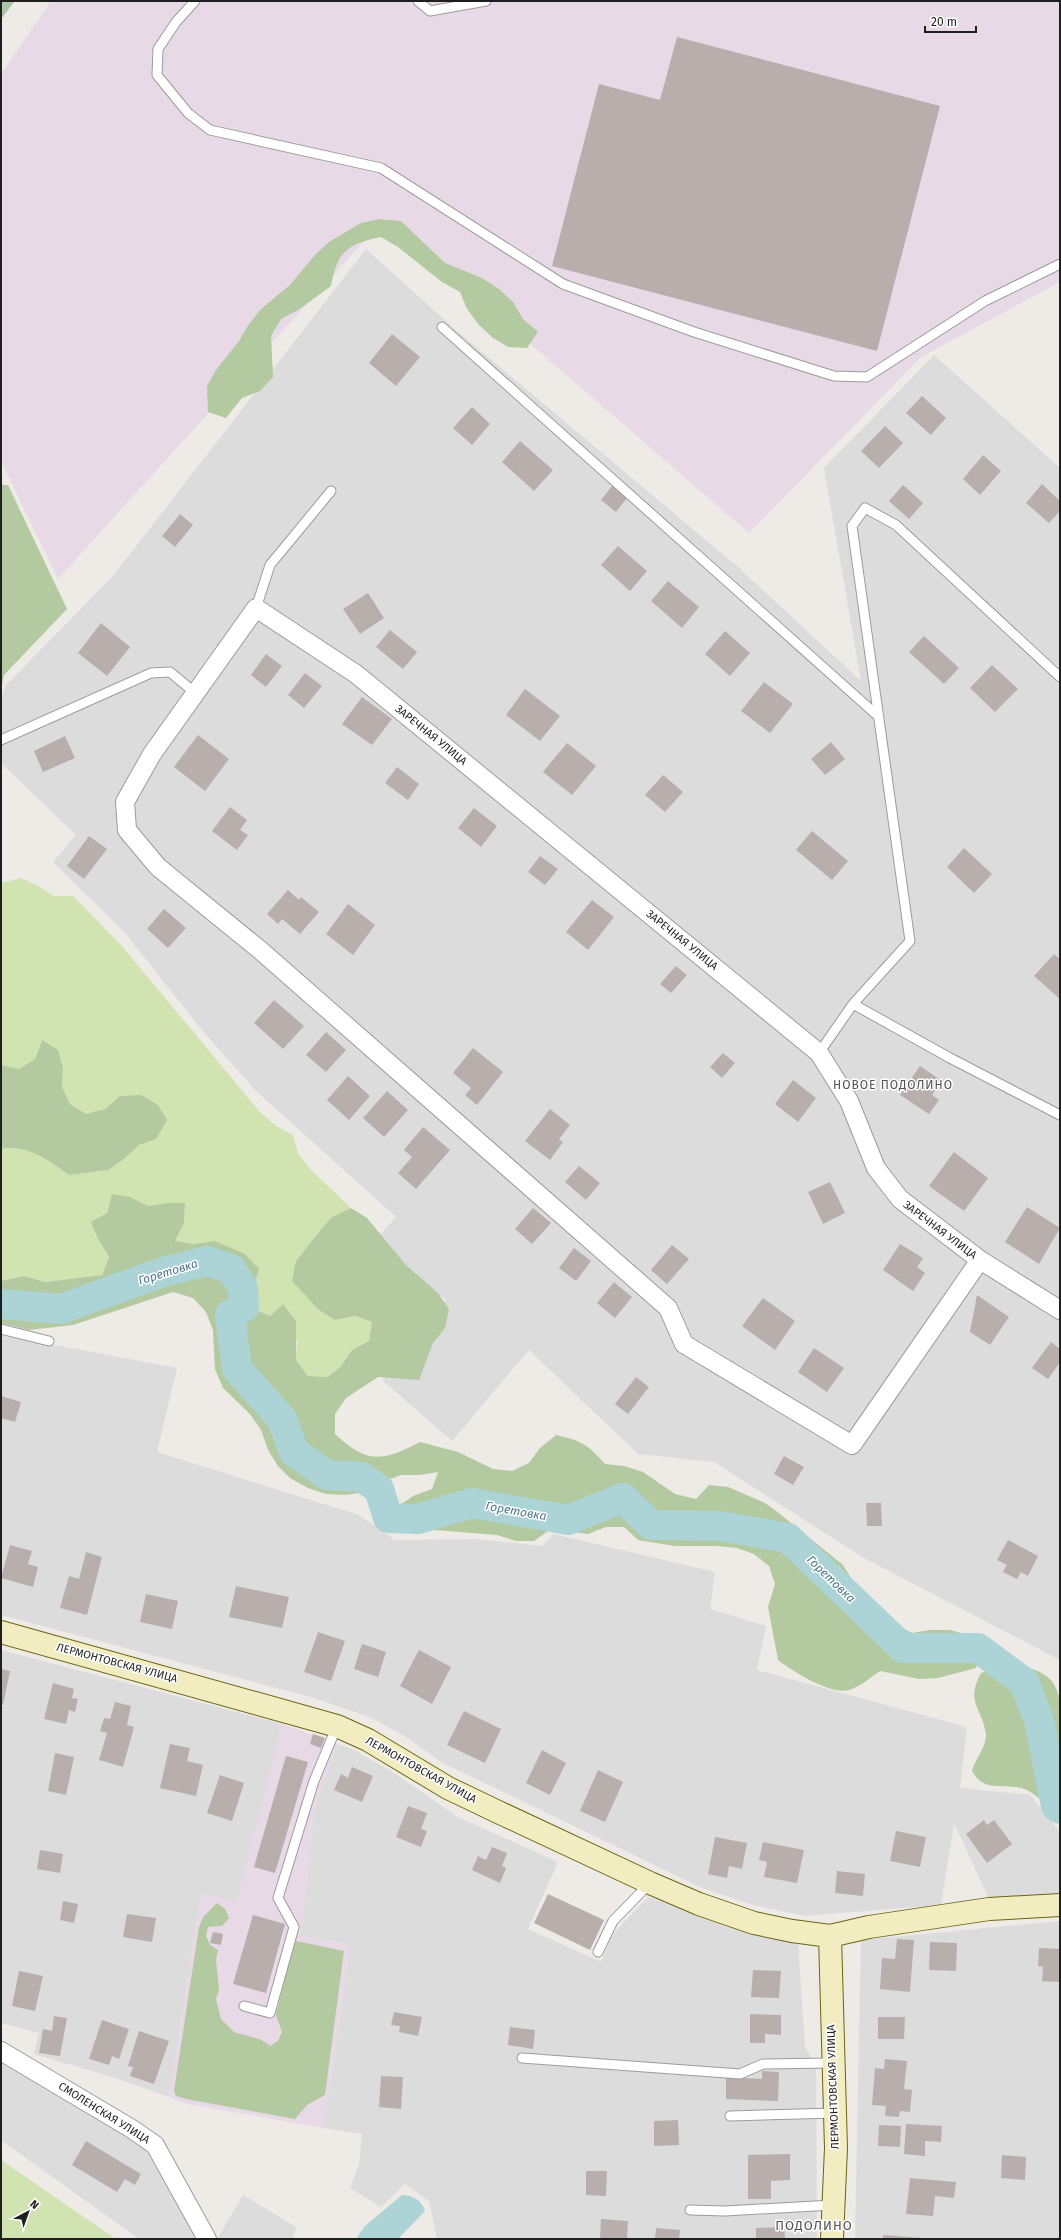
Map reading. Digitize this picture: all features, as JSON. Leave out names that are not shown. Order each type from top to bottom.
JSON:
[{"type":"street","points":[[256,608],[194,692],[152,754],[125,802],[127,830],[158,866],[260,950],[668,1308],[684,1344],[852,1444],[980,1260]]},
{"type":"street","name":"ЗАРЕЧНАЯ УЛИЦА","points":[[256,608],[356,674],[819,1053],[848,1101],[876,1168],[900,1199],[980,1260],[1060,1310]]},
{"type":"street","name":"ЛЕРМОНТОВСКАЯ УЛИЦА","points":[[1,1632],[337,1726],[368,1740],[448,1788],[650,1883],[699,1904],[754,1923],[792,1931],[830,1936],[869,1927],[989,1909],[1060,1905]]},
{"type":"street","name":"ЛЕРМОНТОВСКАЯ УЛИЦА","points":[[830,1936],[832,2063],[835,2113],[832,2239]]},
{"type":"street","name":"СМОЛЕНСКАЯ УЛИЦА","points":[[1,2051],[132,2129],[155,2145],[207,2239]]},
{"type":"lane","points":[[195,1],[176,22],[158,49],[157,75],[188,113],[210,130],[381,168],[563,284],[694,332],[834,376],[867,377],[985,301],[1060,264]]},
{"type":"lane","points":[[418,1],[430,11],[486,1]]},
{"type":"lane","points":[[442,327],[879,717]]},
{"type":"lane","points":[[256,608],[270,565],[331,491]]},
{"type":"lane","points":[[819,1053],[853,1004],[910,941],[852,526],[865,508],[896,525],[1060,677]]},
{"type":"lane","points":[[1,740],[151,673],[170,672],[194,692]]},
{"type":"lane","points":[[853,1004],[950,1058],[1060,1115]]},
{"type":"lane","points":[[1,1329],[49,1341]]},
{"type":"lane","points":[[244,2006],[270,2014],[294,1927],[278,1898],[314,1781],[337,1726]]},
{"type":"lane","points":[[598,1952],[613,1921],[650,1883]]},
{"type":"lane","points":[[522,2058],[740,2074],[763,2064],[832,2063]]},
{"type":"lane","points":[[730,2116],[835,2113]]},
{"type":"lane","points":[[690,2210],[725,2211],[833,2205]]},
{"type":"shaded area","points":[[51,1],[1060,1],[1060,282],[921,357],[749,533],[385,218],[58,579],[1,461],[1,74]]},
{"type":"shaded area","name":"НОВОЕ ПОДОЛИНО","points":[[366,249],[457,331],[739,568],[861,681],[824,468],[934,355],[1060,468],[1060,1660],[864,1558],[714,1462],[638,1454],[529,1350],[452,1441],[382,1380],[446,1300],[411,1275],[349,1270],[396,1217],[255,1090],[202,1030],[125,933],[53,862],[76,835],[1,763],[1,697],[7,684],[113,576]]},
{"type":"shaded area","points":[[1,1335],[177,1368],[157,1452],[359,1515],[395,1540],[479,1539],[542,1546],[553,1534],[715,1572],[710,1609],[766,1626],[757,1670],[967,1727],[960,1788],[1030,1795],[1060,1832],[1060,1893],[989,1899],[954,1823],[941,1905],[805,1916],[753,1905],[702,1888],[443,1763],[406,1737],[372,1718],[311,1697],[1,1615]]},
{"type":"shaded area","points":[[1,1650],[282,1724],[237,1901],[201,1894],[169,2097],[112,2077],[34,2054],[39,2033],[1,2023]]},
{"type":"shaded area","points":[[282,1724],[338,1744],[315,1805],[301,1936],[350,1944],[324,2128],[187,2104],[169,2097],[201,1894],[237,1901]]},
{"type":"shaded area","points":[[338,1744],[352,1749],[391,1771],[458,1817],[558,1862],[528,1929],[601,1962],[613,1934],[648,1897],[798,1944],[805,2046],[816,2068],[817,2239],[437,2239],[429,2201],[405,2184],[381,2207],[350,2188],[359,2165],[362,2134],[324,2128],[350,1944],[301,1936],[315,1805]]},
{"type":"shaded area","points":[[1060,1921],[1060,2239],[855,2239],[861,1940]]},
{"type":"shaded area","points":[[1,2060],[145,2148],[197,2239],[139,2239],[1,2140]]},
{"type":"shaded area","points":[[243,2195],[296,2227],[293,2239],[217,2239]]},
{"type":"green space","points":[[1,1],[15,1],[1,19]]},
{"type":"green space","points":[[380,219],[401,221],[445,263],[482,278],[499,289],[513,302],[523,319],[538,332],[527,348],[508,347],[493,338],[479,325],[467,309],[460,292],[442,282],[398,247],[381,237],[360,243],[346,251],[340,257],[333,274],[331,286],[298,310],[281,319],[271,336],[273,377],[260,391],[242,398],[226,418],[208,412],[207,386],[216,370],[239,341],[249,324],[261,309],[290,285],[315,255],[329,242],[361,223]]},
{"type":"green space","points":[[1,485],[8,485],[67,609],[4,675],[1,689]]},
{"type":"green space","points":[[21,878],[54,896],[73,896],[121,945],[260,1112],[276,1126],[293,1135],[298,1153],[310,1169],[351,1208],[332,1217],[296,1261],[335,1320],[355,1316],[372,1322],[369,1341],[352,1350],[341,1366],[328,1377],[308,1376],[296,1360],[297,1342],[283,1304],[270,1316],[252,1308],[253,1289],[259,1269],[215,1241],[194,1244],[175,1241],[184,1223],[185,1203],[167,1203],[148,1206],[130,1197],[112,1195],[98,1239],[109,1257],[102,1275],[45,1282],[24,1276],[1,1281],[1,1149],[11,1148],[29,1151],[46,1159],[69,1175],[108,1170],[124,1159],[139,1145],[156,1139],[120,1096],[105,1109],[86,1114],[70,1104],[62,1087],[63,1068],[42,1040],[35,1059],[19,1070],[1,1065],[1,883]]},
{"type":"green space","points":[[42,1040],[58,1050],[63,1068],[62,1087],[70,1104],[86,1114],[105,1109],[120,1096],[141,1095],[158,1105],[167,1120],[156,1139],[139,1145],[124,1159],[108,1170],[69,1175],[46,1159],[29,1151],[11,1148],[1,1149],[1,1065],[19,1069],[35,1059]]},
{"type":"green space","points":[[112,1194],[130,1197],[148,1206],[167,1203],[185,1203],[184,1223],[175,1241],[194,1244],[215,1241],[245,1254],[259,1269],[253,1289],[252,1308],[270,1316],[283,1304],[296,1321],[296,1360],[308,1376],[328,1377],[341,1366],[352,1350],[369,1341],[372,1322],[355,1316],[335,1320],[319,1310],[292,1281],[296,1261],[332,1217],[351,1208],[367,1218],[406,1265],[438,1293],[449,1309],[445,1328],[433,1343],[419,1380],[378,1377],[346,1398],[335,1414],[335,1434],[356,1451],[375,1457],[385,1456],[407,1449],[420,1442],[458,1452],[493,1469],[512,1471],[529,1463],[540,1448],[556,1435],[584,1444],[605,1464],[624,1466],[643,1472],[675,1494],[696,1499],[709,1485],[728,1487],[765,1503],[843,1565],[863,1598],[893,1624],[912,1633],[930,1630],[950,1630],[969,1635],[983,1650],[976,1668],[938,1678],[919,1679],[880,1671],[853,1689],[841,1691],[832,1689],[822,1686],[802,1676],[778,1660],[768,1607],[775,1584],[769,1566],[754,1554],[737,1548],[716,1546],[675,1546],[638,1540],[624,1527],[606,1527],[588,1534],[551,1529],[534,1541],[516,1541],[497,1535],[422,1529],[405,1525],[397,1507],[413,1496],[432,1489],[438,1472],[420,1475],[401,1475],[382,1482],[365,1492],[345,1495],[326,1494],[308,1488],[290,1478],[278,1466],[268,1450],[261,1430],[250,1414],[223,1388],[215,1369],[213,1330],[206,1312],[193,1298],[173,1292],[73,1325],[29,1330],[1,1323],[1,1281],[24,1276],[45,1282],[102,1275],[109,1257],[98,1239],[91,1222],[107,1213]]},
{"type":"green space","points":[[1008,1666],[1029,1668],[1042,1673],[1048,1677],[1056,1688],[1060,1700],[1060,1823],[1037,1796],[1027,1790],[983,1783],[972,1771],[986,1739],[984,1725],[974,1698],[976,1683],[981,1673]]},
{"type":"green space","points":[[217,1903],[225,1909],[229,1918],[222,1926],[208,1927],[206,1936],[210,1945],[218,1950],[216,1960],[219,1990],[216,1999],[221,2019],[234,2032],[262,2040],[270,2046],[278,2041],[282,2032],[276,2015],[292,1950],[296,1941],[344,1951],[325,2095],[307,2105],[295,2119],[186,2099],[176,2096],[174,2091],[199,1927],[204,1916]]},
{"type":"green space","points":[[1,2160],[116,2239],[1,2239]]},
{"type":"water","points":[[402,2195],[410,2196],[416,2199],[422,2204],[425,2211],[398,2239],[356,2239],[364,2227]]},
{"type":"building","points":[[677,37],[940,106],[877,351],[552,266],[599,84],[660,100]]},
{"type":"building","points":[[392,334],[420,357],[396,386],[369,363]]},
{"type":"building","points":[[922,396],[946,418],[931,435],[906,413]]},
{"type":"building","points":[[472,407],[490,424],[472,445],[453,428]]},
{"type":"building","points":[[885,426],[903,443],[879,468],[861,451]]},
{"type":"building","points":[[520,441],[553,470],[534,491],[502,462]]},
{"type":"building","points":[[983,455],[1001,471],[980,495],[963,479]]},
{"type":"building","points":[[1042,484],[1060,501],[1060,511],[1049,523],[1026,503]]},
{"type":"building","points":[[903,485],[923,503],[909,519],[889,501]]},
{"type":"building","points":[[612,486],[627,498],[616,512],[601,500]]},
{"type":"building","points":[[180,514],[193,525],[175,547],[162,536]]},
{"type":"building","points":[[618,546],[647,571],[630,591],[601,565]]},
{"type":"building","points":[[668,581],[699,607],[682,628],[651,601]]},
{"type":"building","points":[[368,593],[384,618],[360,634],[343,609]]},
{"type":"building","points":[[101,623],[130,647],[107,676],[78,653]]},
{"type":"building","points":[[390,630],[417,652],[403,669],[376,647]]},
{"type":"building","points":[[725,631],[750,653],[730,676],[705,654]]},
{"type":"building","points":[[924,636],[959,668],[944,684],[909,652]]},
{"type":"building","points":[[266,654],[282,666],[266,687],[251,675]]},
{"type":"building","points":[[992,665],[1018,689],[995,712],[970,688]]},
{"type":"building","points":[[305,673],[322,686],[304,708],[288,695]]},
{"type":"building","points":[[764,682],[793,704],[770,733],[741,711]]},
{"type":"building","points":[[525,689],[560,716],[540,741],[506,715]]},
{"type":"building","points":[[362,697],[392,719],[372,745],[342,724]]},
{"type":"building","points":[[198,735],[229,759],[205,791],[174,767]]},
{"type":"building","points":[[65,736],[75,758],[43,772],[34,751]]},
{"type":"building","points":[[831,742],[845,759],[825,775],[811,759]]},
{"type":"building","points":[[567,743],[596,766],[572,795],[543,772]]},
{"type":"building","points":[[397,767],[419,784],[408,800],[385,783]]},
{"type":"building","points":[[663,775],[683,792],[665,812],[645,795]]},
{"type":"building","points":[[230,807],[247,820],[240,830],[248,835],[237,850],[212,831]]},
{"type":"building","points":[[474,808],[497,826],[481,847],[458,828]]},
{"type":"building","points":[[812,831],[848,861],[832,880],[796,850]]},
{"type":"building","points":[[89,836],[107,849],[84,879],[67,866]]},
{"type":"building","points":[[964,848],[992,874],[974,893],[947,867]]},
{"type":"building","points":[[540,856],[558,869],[545,885],[528,872]]},
{"type":"building","points":[[288,890],[299,900],[301,897],[319,912],[300,934],[282,919],[278,924],[267,914]]},
{"type":"building","points":[[592,900],[614,917],[588,950],[566,932]]},
{"type":"building","points":[[348,904],[375,925],[353,955],[326,934]]},
{"type":"building","points":[[164,909],[186,928],[168,948],[147,929]]},
{"type":"building","points":[[1054,954],[1060,959],[1060,999],[1034,976]]},
{"type":"building","points":[[676,966],[687,975],[671,993],[660,984]]},
{"type":"building","points":[[274,1000],[304,1026],[283,1049],[254,1023]]},
{"type":"building","points":[[326,1032],[346,1050],[326,1072],[306,1055]]},
{"type":"building","points":[[473,1048],[503,1072],[477,1105],[465,1095],[471,1088],[453,1073]]},
{"type":"building","points":[[723,1053],[735,1063],[722,1078],[710,1067]]},
{"type":"building","points":[[920,1066],[942,1081],[932,1095],[939,1100],[929,1114],[900,1095]]},
{"type":"building","points":[[348,1076],[370,1096],[349,1120],[327,1100]]},
{"type":"building","points":[[793,1080],[816,1098],[798,1122],[775,1104]]},
{"type":"building","points":[[387,1091],[408,1110],[384,1137],[363,1118]]},
{"type":"building","points":[[550,1109],[570,1125],[559,1139],[563,1142],[550,1160],[525,1141]]},
{"type":"building","points":[[423,1127],[450,1150],[416,1189],[398,1173],[412,1157],[404,1150]]},
{"type":"building","points":[[954,1152],[988,1178],[964,1211],[929,1186]]},
{"type":"building","points":[[579,1166],[600,1183],[586,1200],[565,1182]]},
{"type":"building","points":[[830,1182],[845,1213],[823,1224],[808,1192]]},
{"type":"building","points":[[1027,1207],[1060,1228],[1039,1264],[1005,1242]]},
{"type":"building","points":[[533,1208],[551,1223],[532,1244],[515,1229]]},
{"type":"building","points":[[900,1244],[923,1258],[917,1267],[925,1273],[913,1291],[883,1270]]},
{"type":"building","points":[[672,1245],[689,1259],[667,1284],[651,1270]]},
{"type":"building","points":[[574,1248],[591,1261],[576,1281],[559,1268]]},
{"type":"building","points":[[614,1282],[632,1297],[615,1318],[597,1303]]},
{"type":"building","points":[[977,1295],[1009,1317],[990,1345],[970,1332]]},
{"type":"building","points":[[763,1298],[795,1321],[775,1350],[742,1326]]},
{"type":"building","points":[[1051,1342],[1060,1349],[1060,1362],[1048,1379],[1032,1368]]},
{"type":"building","points":[[814,1348],[844,1368],[827,1392],[798,1372]]},
{"type":"building","points":[[636,1377],[649,1387],[628,1414],[615,1404]]},
{"type":"building","points":[[1,1396],[21,1402],[15,1422],[1,1418]]},
{"type":"building","points":[[784,1456],[804,1467],[793,1485],[774,1474]]},
{"type":"building","points":[[866,1503],[881,1503],[882,1526],[867,1526]]},
{"type":"building","points":[[1008,1540],[1038,1556],[1028,1576],[1021,1572],[1017,1579],[1003,1572],[1007,1565],[997,1560]]},
{"type":"building","points":[[10,1545],[32,1551],[28,1564],[38,1567],[33,1587],[1,1578]]},
{"type":"building","points":[[86,1552],[102,1557],[87,1615],[60,1608],[69,1576],[79,1579]]},
{"type":"building","points":[[236,1586],[289,1597],[282,1628],[229,1617]]},
{"type":"building","points":[[146,1594],[178,1601],[172,1629],[140,1622]]},
{"type":"building","points":[[318,1632],[345,1641],[331,1681],[304,1672]]},
{"type":"building","points":[[362,1644],[386,1652],[378,1677],[354,1669]]},
{"type":"building","points":[[419,1650],[451,1667],[432,1704],[400,1686]]},
{"type":"building","points":[[1,1669],[10,1671],[3,1705],[1,1704]]},
{"type":"building","points":[[53,1683],[74,1689],[72,1698],[78,1699],[75,1712],[69,1710],[66,1724],[44,1719]]},
{"type":"building","points":[[115,1702],[131,1706],[127,1725],[134,1727],[123,1767],[99,1760],[107,1733],[100,1731],[104,1718],[110,1719]]},
{"type":"building","points":[[464,1711],[501,1729],[485,1763],[447,1745]]},
{"type":"building","points":[[313,1734],[325,1738],[321,1748],[310,1744]]},
{"type":"building","points":[[170,1744],[190,1748],[187,1761],[203,1765],[196,1796],[160,1788]]},
{"type":"building","points":[[542,1750],[566,1763],[550,1795],[526,1783]]},
{"type":"building","points":[[55,1753],[74,1757],[66,1795],[48,1791]]},
{"type":"building","points":[[286,1756],[308,1762],[275,1873],[254,1867]]},
{"type":"building","points":[[352,1767],[373,1776],[362,1802],[334,1790],[341,1774],[348,1778]]},
{"type":"building","points":[[598,1770],[623,1782],[605,1822],[580,1811]]},
{"type":"building","points":[[220,1775],[244,1783],[232,1821],[207,1813]]},
{"type":"building","points":[[408,1806],[427,1813],[421,1829],[427,1831],[421,1847],[396,1837]]},
{"type":"building","points":[[984,1820],[987,1825],[994,1820],[1012,1844],[987,1863],[966,1834]]},
{"type":"building","points":[[896,1831],[926,1837],[920,1867],[890,1861]]},
{"type":"building","points":[[715,1837],[747,1843],[742,1869],[729,1866],[727,1878],[708,1874]]},
{"type":"building","points":[[763,1842],[804,1850],[797,1883],[764,1877],[767,1862],[759,1860]]},
{"type":"building","points":[[492,1847],[507,1853],[502,1866],[506,1868],[500,1883],[472,1870],[478,1856],[486,1860]]},
{"type":"building","points":[[40,1850],[63,1854],[60,1873],[37,1869]]},
{"type":"building","points":[[837,1871],[865,1874],[863,1896],[835,1893]]},
{"type":"building","points":[[548,1894],[604,1920],[590,1950],[534,1923]]},
{"type":"building","points":[[63,1901],[78,1904],[74,1923],[60,1920]]},
{"type":"building","points":[[127,1914],[156,1918],[152,1942],[123,1937]]},
{"type":"building","points":[[253,1915],[285,1924],[266,1993],[233,1984]]},
{"type":"building","points":[[213,1932],[223,1934],[221,1945],[210,1943]]},
{"type":"building","points":[[897,1939],[914,1940],[910,1992],[880,1989],[882,1958],[895,1959]]},
{"type":"building","points":[[930,1942],[957,1943],[956,1971],[929,1970]]},
{"type":"building","points":[[1039,1948],[1060,1949],[1060,1982],[1042,1981],[1043,1967],[1038,1966]]},
{"type":"building","points":[[753,1970],[781,1971],[779,1998],[751,1997]]},
{"type":"building","points":[[19,1971],[43,1976],[35,2011],[12,2006]]},
{"type":"building","points":[[394,2012],[422,2017],[418,2036],[399,2032],[400,2026],[391,2025]]},
{"type":"building","points":[[750,2014],[781,2015],[781,2035],[765,2034],[765,2043],[750,2043]]},
{"type":"building","points":[[54,2016],[67,2018],[60,2056],[39,2053],[43,2029],[52,2031]]},
{"type":"building","points":[[878,2017],[905,2017],[904,2039],[878,2039]]},
{"type":"building","points":[[102,2020],[129,2029],[119,2059],[112,2056],[109,2065],[89,2059]]},
{"type":"building","points":[[510,2027],[535,2030],[533,2049],[508,2045]]},
{"type":"building","points":[[139,2031],[169,2041],[154,2084],[130,2076],[133,2067],[128,2066]]},
{"type":"building","points":[[885,2059],[907,2061],[904,2089],[912,2090],[910,2112],[900,2111],[899,2117],[885,2116],[886,2106],[872,2105],[875,2068],[884,2069]]},
{"type":"building","points":[[762,2071],[779,2072],[778,2101],[726,2099],[726,2077],[762,2079]]},
{"type":"building","points":[[381,2076],[403,2077],[401,2109],[379,2107]]},
{"type":"building","points":[[678,2120],[679,2145],[654,2146],[654,2121]]},
{"type":"building","points":[[906,2124],[942,2126],[941,2142],[925,2141],[925,2156],[904,2154]]},
{"type":"building","points":[[879,2125],[901,2126],[900,2147],[878,2146]]},
{"type":"building","points":[[86,2141],[141,2174],[135,2185],[125,2179],[117,2192],[72,2165]]},
{"type":"building","points":[[790,2154],[790,2180],[771,2181],[771,2199],[748,2199],[748,2155]]},
{"type":"building","points":[[1002,2155],[1026,2157],[1025,2180],[1001,2178]]},
{"type":"building","points":[[586,2171],[607,2171],[606,2196],[586,2195]]},
{"type":"building","points":[[910,2178],[956,2182],[954,2198],[935,2196],[933,2216],[906,2214]]},
{"type":"building","points":[[601,2219],[628,2221],[627,2239],[600,2239]]},
{"type":"building","points":[[784,2227],[785,2239],[756,2239],[756,2228]]},
{"type":"building","points":[[656,2228],[680,2230],[679,2239],[655,2239]]},
{"type":"building","points":[[883,2235],[922,2238],[922,2239],[883,2239]]},
{"type":"waterway","name":"Горетовка","points":[[1,1304],[61,1309],[163,1272],[207,1261],[231,1269],[243,1288],[244,1307],[230,1315],[237,1369],[282,1419],[294,1452],[327,1475],[361,1477],[379,1489],[388,1518],[418,1519],[472,1503],[568,1520],[623,1498],[651,1525],[720,1526],[788,1538],[903,1648],[978,1648],[1024,1682],[1039,1720],[1056,1806],[1060,1809]]},
{"type":"district","name":"НОВОЕ ПОДОЛИНО","points":[[893,1085]]},
{"type":"district","name":"ПОДОЛИНО","points":[[814,2225]]}]
